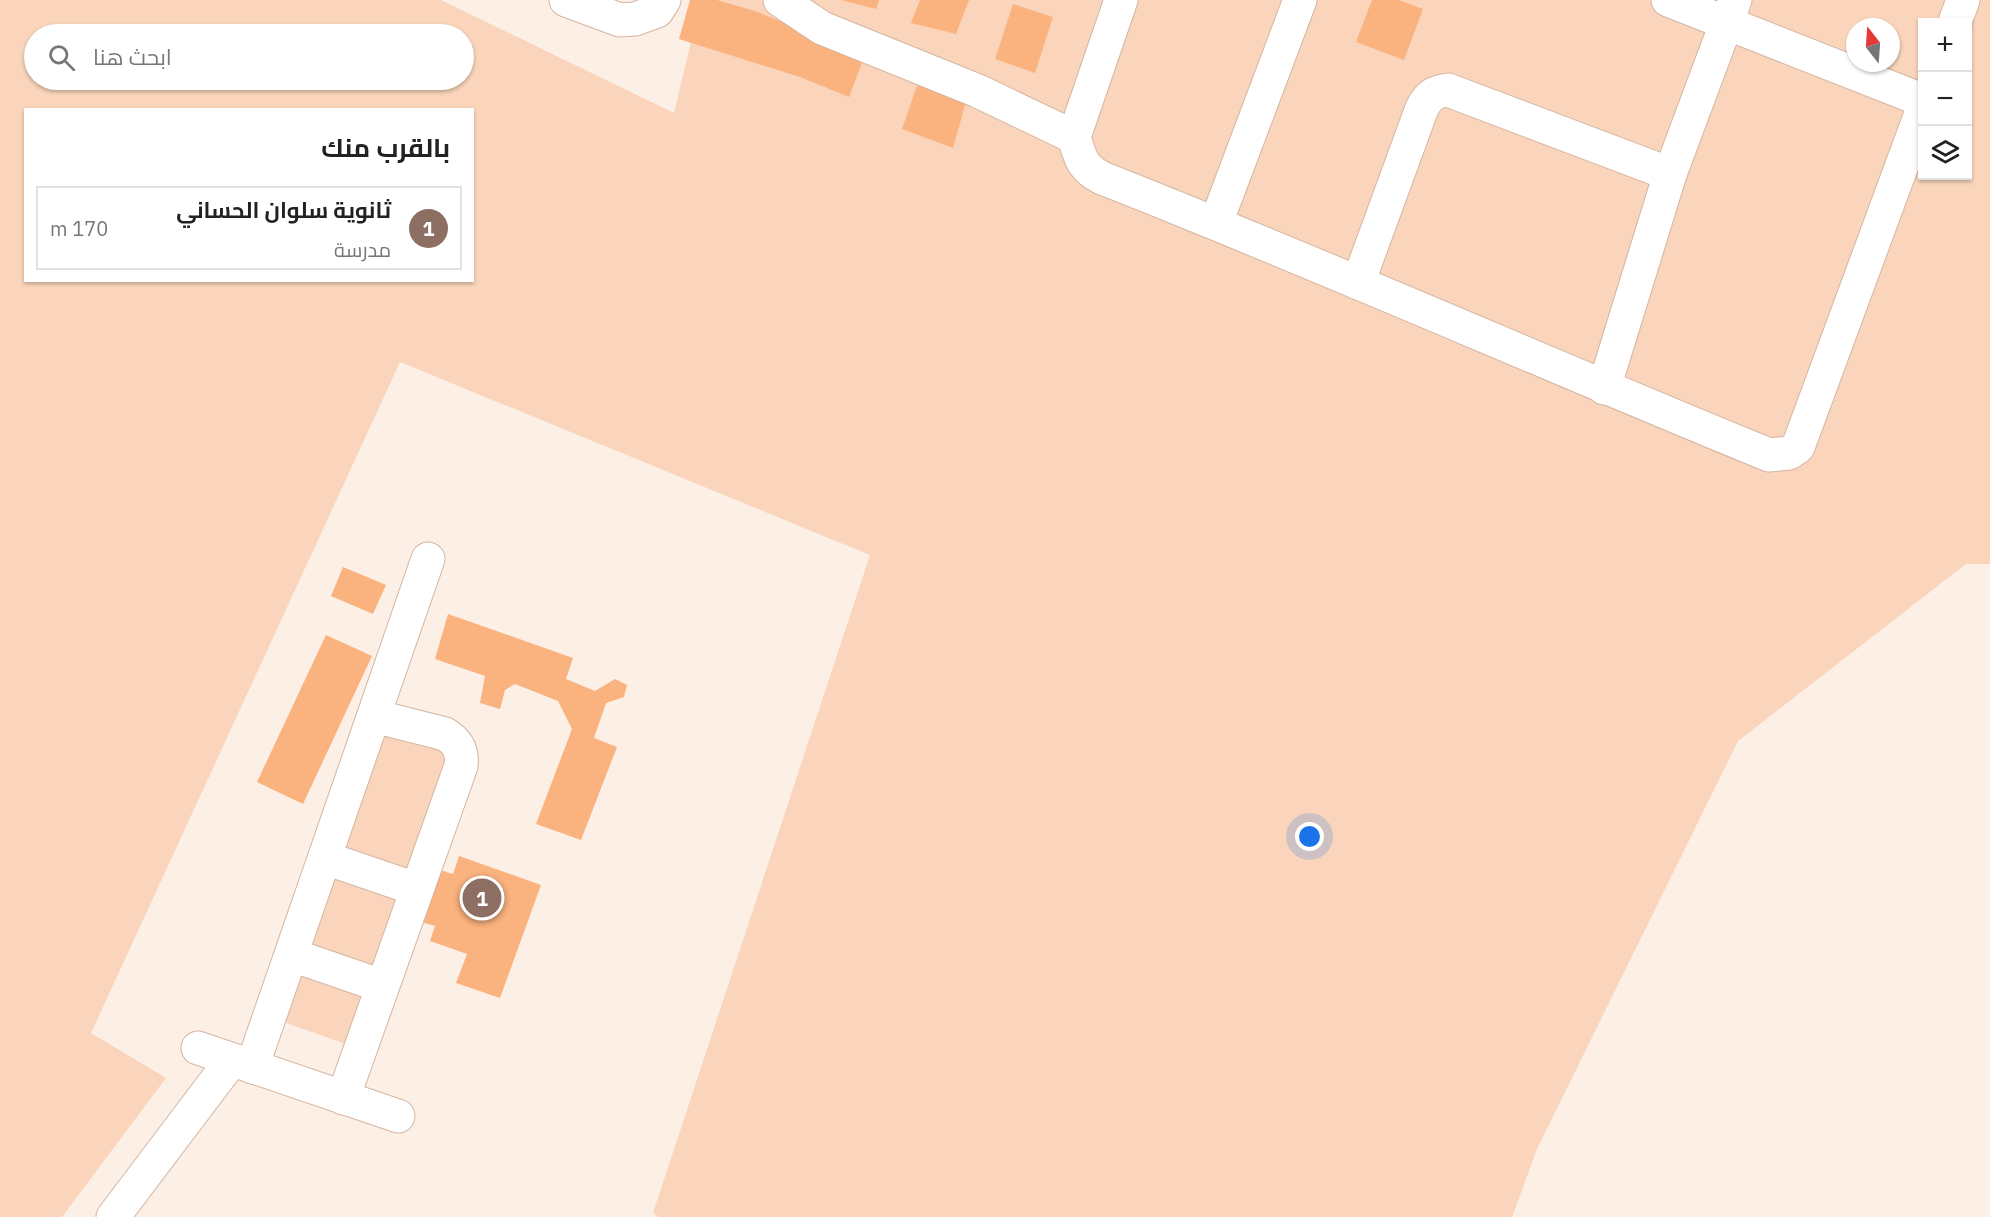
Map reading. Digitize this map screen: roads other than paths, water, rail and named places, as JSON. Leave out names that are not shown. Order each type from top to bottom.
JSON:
[{"type":"street","points":[[566,0],[620,20],[634,19],[657,11],[664,0]]},
{"type":"street","points":[[780,0],[822,28],[978,91],[1074,137]]},
{"type":"street","points":[[1121,0],[1074,137],[1078,151],[1089,171],[1769,455],[1789,453],[1798,447],[1918,124]]},
{"type":"street","points":[[1216,223],[1300,0]]},
{"type":"street","points":[[1668,0],[1730,12],[1918,98]]},
{"type":"street","points":[[1957,18],[1964,0]]},
{"type":"street","points":[[1604,388],[1670,174],[1730,12]]},
{"type":"street","points":[[1358,282],[1422,108],[1427,97],[1434,92],[1448,90],[1670,174]]},
{"type":"street","points":[[113,1217],[242,1064],[292,955],[428,558]]},
{"type":"street","points":[[343,1098],[461,766],[462,756],[454,739],[446,734],[374,716]]},
{"type":"street","points":[[325,858],[416,889]]},
{"type":"street","points":[[292,955],[382,986]]},
{"type":"street","points":[[198,1048],[398,1116]]},
{"type":"place","name":"ثانوية سلوان الحساني","points":[[482,898]]}]
